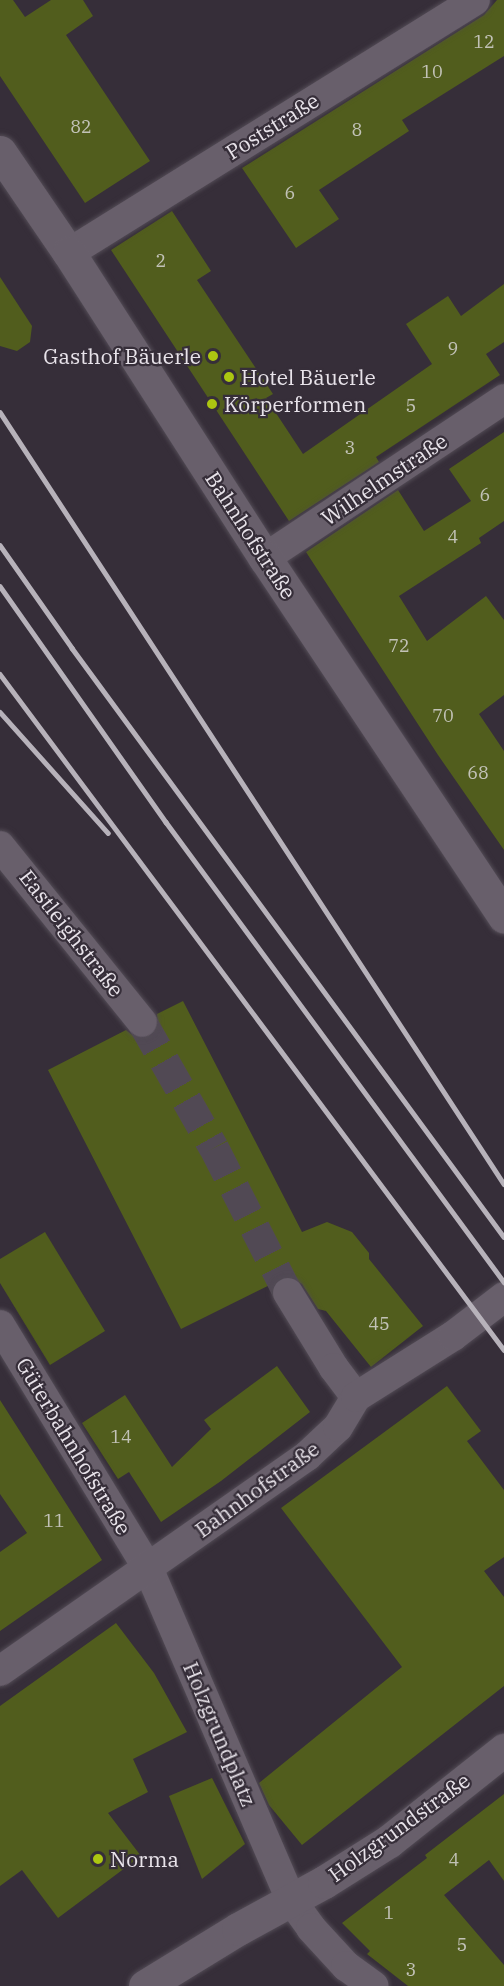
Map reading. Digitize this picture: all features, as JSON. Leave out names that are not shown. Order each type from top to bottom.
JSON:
[{"type":"main road","name":"Bahnhofstraße","points":[[0,152],[69,253],[265,558],[502,909]]},
{"type":"main road","name":"Holzgrundstraße","points":[[146,1986],[389,1840],[504,1750]]},
{"type":"street","name":"Poststraße","points":[[69,253],[475,0]]},
{"type":"street","name":"Wilhelmstraße","points":[[265,558],[504,399]]},
{"type":"street","name":"Eastleighstraße","points":[[0,846],[142,1022]]},
{"type":"street","points":[[288,1293],[334,1368],[356,1397]]},
{"type":"street","name":"Bahnhofstraße","points":[[0,1671],[307,1456],[338,1427],[356,1397],[453,1336],[504,1297]]},
{"type":"street","name":"Güterbahnhofstraße","points":[[0,1325],[148,1568]]},
{"type":"street","name":"Holzgrundplatz","points":[[148,1568],[291,1900],[311,1928],[346,1966],[374,1986]]},
{"type":"building","points":[[0,0],[13,0],[25,17],[51,0],[83,0],[93,16],[66,35],[150,161],[85,203],[0,76]]},
{"type":"building","points":[[497,0],[504,0],[504,56],[402,120],[409,131],[319,190],[339,219],[296,248],[242,168],[484,15]]},
{"type":"building","points":[[172,211],[211,271],[197,280],[273,394],[266,398],[303,454],[432,364],[406,324],[448,296],[461,316],[504,284],[504,342],[486,354],[500,375],[376,457],[379,462],[289,521],[111,250]]},
{"type":"building","points":[[0,277],[32,326],[30,342],[17,351],[0,346]]},
{"type":"building","points":[[504,432],[504,521],[479,538],[481,543],[399,596],[427,641],[486,596],[504,620],[504,695],[479,714],[504,751],[504,850],[438,755],[306,552],[398,490],[424,531],[471,501],[449,469]]},
{"type":"building","points":[[183,1001],[302,1232],[327,1222],[352,1232],[369,1253],[369,1259],[423,1326],[371,1367],[326,1311],[318,1309],[302,1284],[288,1276],[181,1329],[48,1070],[126,1030],[136,1038],[152,1036],[158,1028],[157,1014]]},
{"type":"building","points":[[45,1232],[105,1331],[50,1365],[0,1283],[0,1259]]},
{"type":"building","points":[[277,1366],[310,1412],[221,1481],[161,1522],[129,1472],[118,1479],[82,1423],[125,1395],[172,1467],[211,1429],[204,1420]]},
{"type":"building","points":[[447,1386],[481,1431],[467,1441],[504,1490],[504,1557],[484,1571],[504,1597],[504,1686],[302,1845],[269,1805],[259,1783],[402,1667],[281,1508]]},
{"type":"building","points":[[0,1400],[102,1560],[0,1631],[0,1552],[27,1533],[0,1494]]},
{"type":"building","points":[[116,1623],[154,1673],[187,1732],[133,1759],[148,1792],[108,1813],[141,1856],[58,1918],[22,1870],[0,1886],[0,1706]]},
{"type":"building","points":[[212,1778],[245,1844],[202,1879],[169,1796]]},
{"type":"building","points":[[504,1794],[504,1881],[489,1860],[444,1895],[504,1965],[504,1986],[408,1986],[367,1954],[370,1951],[342,1923],[427,1858],[425,1855]]},
{"type":"tunnel","points":[[142,1022],[214,1148],[288,1293]]},
{"type":"railway","points":[[0,412],[504,1184]]},
{"type":"railway","points":[[0,545],[72,648],[504,1237]]},
{"type":"railway","points":[[0,586],[166,822],[504,1282]]},
{"type":"railway","points":[[0,674],[504,1350]]},
{"type":"railway","points":[[0,712],[108,833]]},
{"type":"place","name":"Gasthof Bäuerle","points":[[213,356]]},
{"type":"place","name":"Hotel Bäuerle","points":[[229,377]]},
{"type":"place","name":"Körperformen","points":[[212,404]]},
{"type":"place","name":"Norma","points":[[98,1859]]}]
